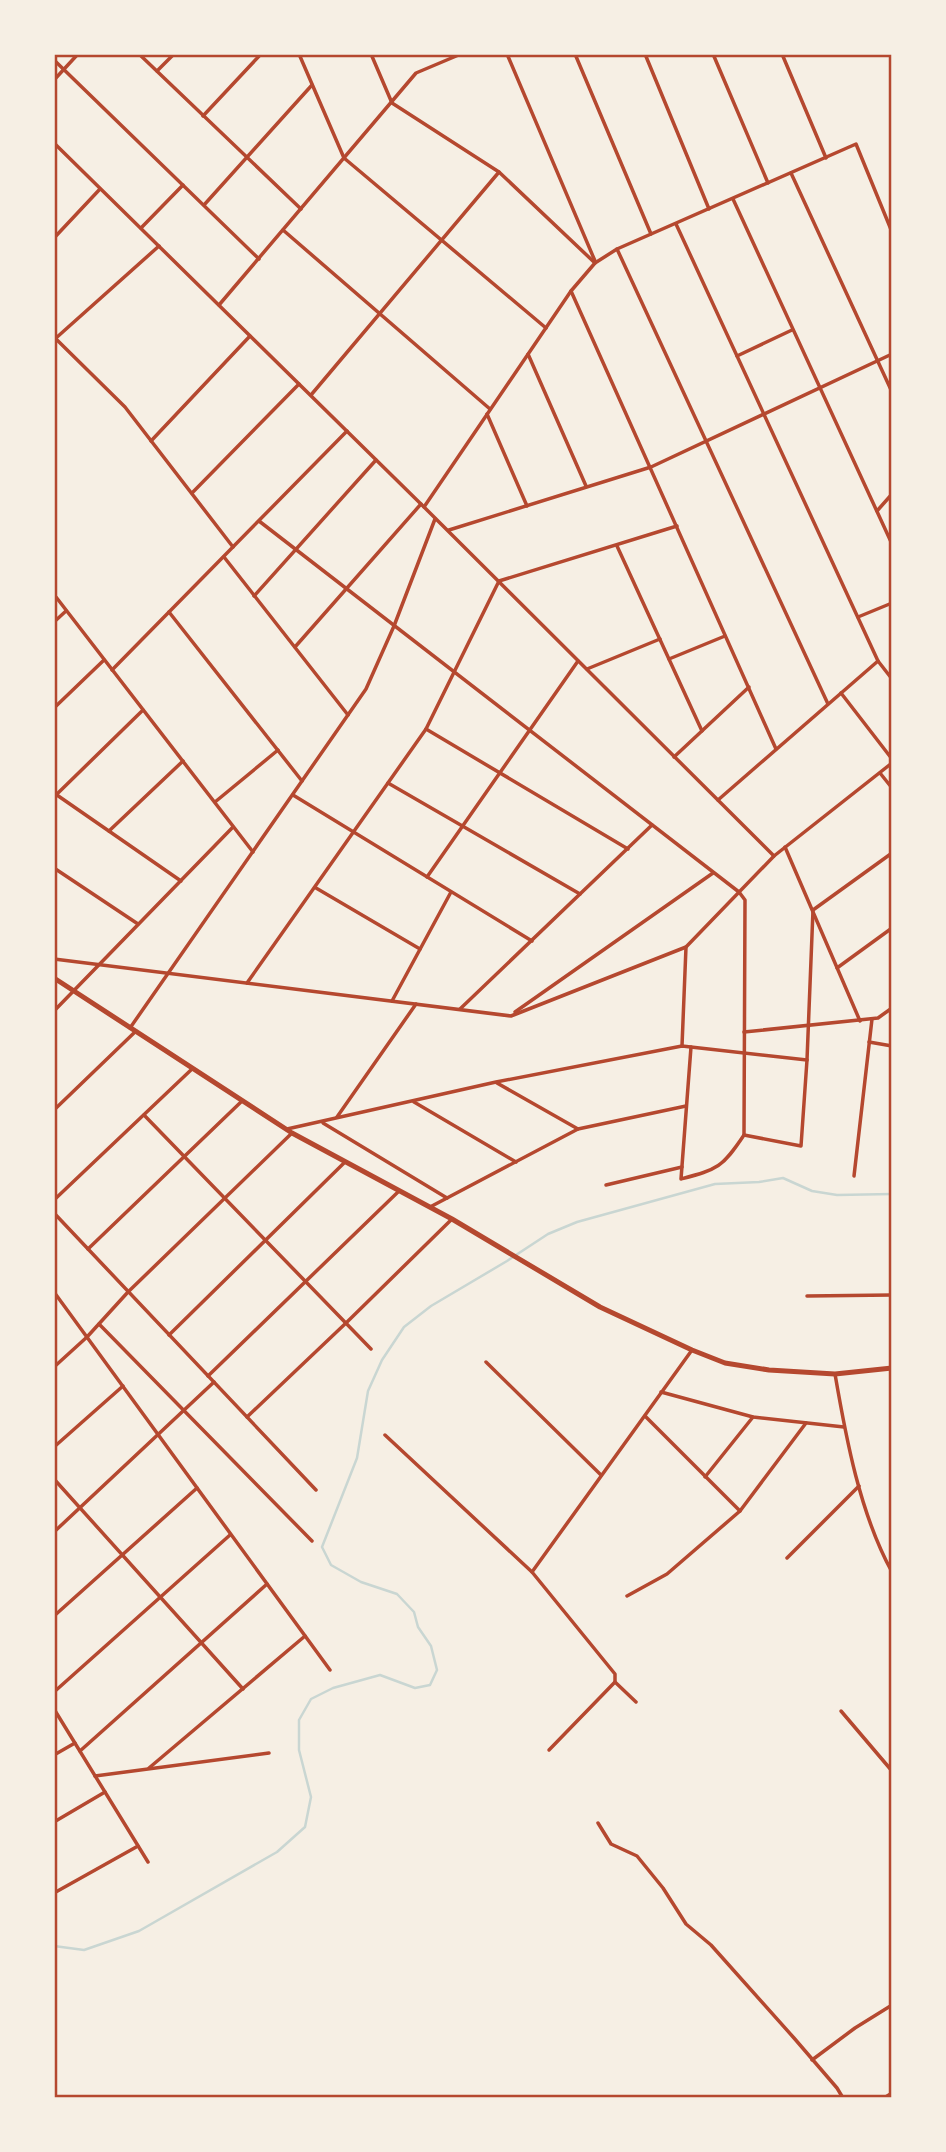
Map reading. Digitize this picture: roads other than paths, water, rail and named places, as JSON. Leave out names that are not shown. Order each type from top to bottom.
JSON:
[{"type":"main road","points":[[54,978],[292,1133],[452,1219],[600,1307],[692,1350],[725,1363],[769,1370],[835,1374],[892,1368]]},
{"type":"street","points":[[54,80],[78,54]]},
{"type":"street","points":[[139,54],[301,209]]},
{"type":"street","points":[[157,71],[174,54]]},
{"type":"street","points":[[203,116],[261,54]]},
{"type":"street","points":[[299,54],[344,158],[546,328]]},
{"type":"street","points":[[371,54],[391,103],[499,172],[595,263]]},
{"type":"street","points":[[219,305],[416,73],[461,54]]},
{"type":"street","points":[[508,54],[595,263]]},
{"type":"street","points":[[575,54],[651,234]]},
{"type":"street","points":[[645,54],[709,209]]},
{"type":"street","points":[[713,54],[768,183]]},
{"type":"street","points":[[782,54],[826,158]]},
{"type":"street","points":[[54,60],[259,259]]},
{"type":"street","points":[[204,205],[312,85]]},
{"type":"street","points":[[295,647],[423,505],[571,291],[595,263],[617,249],[856,144],[892,232]]},
{"type":"street","points":[[56,147],[423,505],[774,856]]},
{"type":"street","points":[[311,395],[499,172]]},
{"type":"street","points":[[791,173],[892,392]]},
{"type":"street","points":[[141,228],[183,184]]},
{"type":"street","points":[[54,239],[101,188]]},
{"type":"street","points":[[733,199],[892,544]]},
{"type":"street","points":[[676,223],[878,661],[892,679]]},
{"type":"street","points":[[283,230],[489,412],[527,506]]},
{"type":"street","points":[[159,246],[55,338],[125,407],[233,547]]},
{"type":"street","points":[[617,249],[828,704]]},
{"type":"street","points":[[571,291],[776,749]]},
{"type":"street","points":[[737,356],[793,330]]},
{"type":"street","points":[[151,441],[250,336]]},
{"type":"street","points":[[528,354],[587,487]]},
{"type":"street","points":[[448,530],[651,467],[892,354]]},
{"type":"street","points":[[192,493],[299,384]]},
{"type":"street","points":[[113,670],[347,431]]},
{"type":"street","points":[[254,596],[376,460]]},
{"type":"street","points":[[877,511],[892,494]]},
{"type":"street","points":[[54,1110],[133,1029],[168,973],[366,689],[436,518]]},
{"type":"street","points":[[259,521],[739,892],[745,900],[744,1135],[729,1157],[713,1170],[681,1179],[691,1047]]},
{"type":"street","points":[[247,983],[426,729],[499,581],[677,526]]},
{"type":"street","points":[[617,546],[702,731]]},
{"type":"street","points":[[224,557],[348,715]]},
{"type":"street","points":[[56,597],[253,852]]},
{"type":"street","points":[[858,617],[892,603]]},
{"type":"street","points":[[54,622],[66,611]]},
{"type":"street","points":[[169,612],[302,781]]},
{"type":"street","points":[[669,659],[726,636]]},
{"type":"street","points":[[587,670],[660,639]]},
{"type":"street","points":[[54,708],[104,660]]},
{"type":"street","points":[[427,877],[578,661]]},
{"type":"street","points":[[718,800],[878,661]]},
{"type":"street","points":[[674,757],[749,687]]},
{"type":"street","points":[[54,959],[511,1016],[687,947],[774,856],[880,773],[892,761],[841,693]]},
{"type":"street","points":[[143,710],[55,794],[181,881]]},
{"type":"street","points":[[426,729],[628,849]]},
{"type":"street","points":[[215,802],[278,750]]},
{"type":"street","points":[[109,831],[183,761]]},
{"type":"street","points":[[880,773],[892,788]]},
{"type":"street","points":[[388,783],[580,894]]},
{"type":"street","points":[[293,795],[532,941]]},
{"type":"street","points":[[460,1009],[652,825]]},
{"type":"street","points":[[54,1011],[234,826]]},
{"type":"street","points":[[785,847],[860,1021]]},
{"type":"street","points":[[813,910],[892,853]]},
{"type":"street","points":[[54,868],[138,924]]},
{"type":"street","points":[[511,1016],[713,873]]},
{"type":"street","points":[[315,887],[420,949]]},
{"type":"street","points":[[392,1001],[451,891]]},
{"type":"street","points":[[744,1135],[801,1146],[813,910]]},
{"type":"street","points":[[837,968],[892,928]]},
{"type":"street","points":[[682,1046],[687,947]]},
{"type":"street","points":[[336,1119],[416,1004]]},
{"type":"street","points":[[744,1032],[860,1021],[878,1018],[892,1008]]},
{"type":"street","points":[[854,1176],[872,1019]]},
{"type":"street","points":[[869,1042],[892,1046]]},
{"type":"street","points":[[286,1129],[496,1082],[682,1046],[807,1060]]},
{"type":"street","points":[[54,1200],[193,1069]]},
{"type":"street","points":[[496,1082],[578,1129]]},
{"type":"street","points":[[88,1249],[242,1101]]},
{"type":"street","points":[[412,1101],[516,1162]]},
{"type":"street","points":[[430,1207],[578,1129],[687,1106]]},
{"type":"street","points":[[144,1115],[371,1349]]},
{"type":"street","points":[[322,1122],[447,1198]]},
{"type":"street","points":[[54,1367],[292,1133]]},
{"type":"street","points":[[170,1335],[345,1162]]},
{"type":"street","points":[[606,1185],[682,1167]]},
{"type":"street","points":[[208,1376],[399,1191]]},
{"type":"street","points":[[54,1213],[316,1490]]},
{"type":"street","points":[[247,1417],[452,1219]]},
{"type":"street","points":[[54,1292],[330,1670]]},
{"type":"street","points":[[807,1296],[892,1295]]},
{"type":"street","points":[[99,1324],[312,1541]]},
{"type":"street","points":[[532,1572],[692,1350]]},
{"type":"street","points":[[486,1362],[601,1475]]},
{"type":"street","points":[[835,1374],[844,1427],[859,1486],[883,1555],[892,1572]]},
{"type":"street","points":[[54,1532],[214,1382]]},
{"type":"street","points":[[54,1447],[123,1386]]},
{"type":"street","points":[[661,1392],[753,1417],[844,1427]]},
{"type":"street","points":[[644,1416],[740,1511]]},
{"type":"street","points":[[705,1477],[753,1417]]},
{"type":"street","points":[[627,1597],[667,1574],[740,1511],[806,1423]]},
{"type":"street","points":[[385,1435],[532,1572],[615,1674],[615,1682],[549,1750]]},
{"type":"street","points":[[54,1479],[243,1689]]},
{"type":"street","points":[[787,1558],[859,1486]]},
{"type":"street","points":[[54,1616],[197,1488]]},
{"type":"street","points":[[54,1692],[231,1534]]},
{"type":"street","points":[[80,1751],[267,1584]]},
{"type":"street","points":[[149,1768],[305,1636]]},
{"type":"street","points":[[615,1682],[636,1702]]},
{"type":"street","points":[[54,1709],[148,1863]]},
{"type":"street","points":[[841,1711],[892,1771]]},
{"type":"street","points":[[54,1755],[75,1743]]},
{"type":"street","points":[[95,1776],[269,1753]]},
{"type":"street","points":[[54,1822],[105,1792]]},
{"type":"street","points":[[598,1823],[611,1844],[638,1856],[686,1924],[710,1945],[843,2098]]},
{"type":"street","points":[[54,1893],[138,1846]]},
{"type":"street","points":[[812,2060],[855,2028],[892,2006]]},
{"type":"street","points":[[884,2098],[892,2092]]},
{"type":"waterway","points":[[54,1946],[84,1950],[139,1931],[277,1852],[305,1827],[311,1797],[299,1750],[299,1720],[311,1699],[333,1688],[380,1675],[415,1688],[430,1685],[437,1670],[431,1646],[418,1627],[414,1612],[397,1594],[361,1582],[331,1565],[322,1547],[357,1458],[368,1391],[382,1360],[404,1327],[431,1306],[548,1234],[577,1222],[715,1184],[783,1178],[812,1191],[837,1195],[892,1194]]}]
